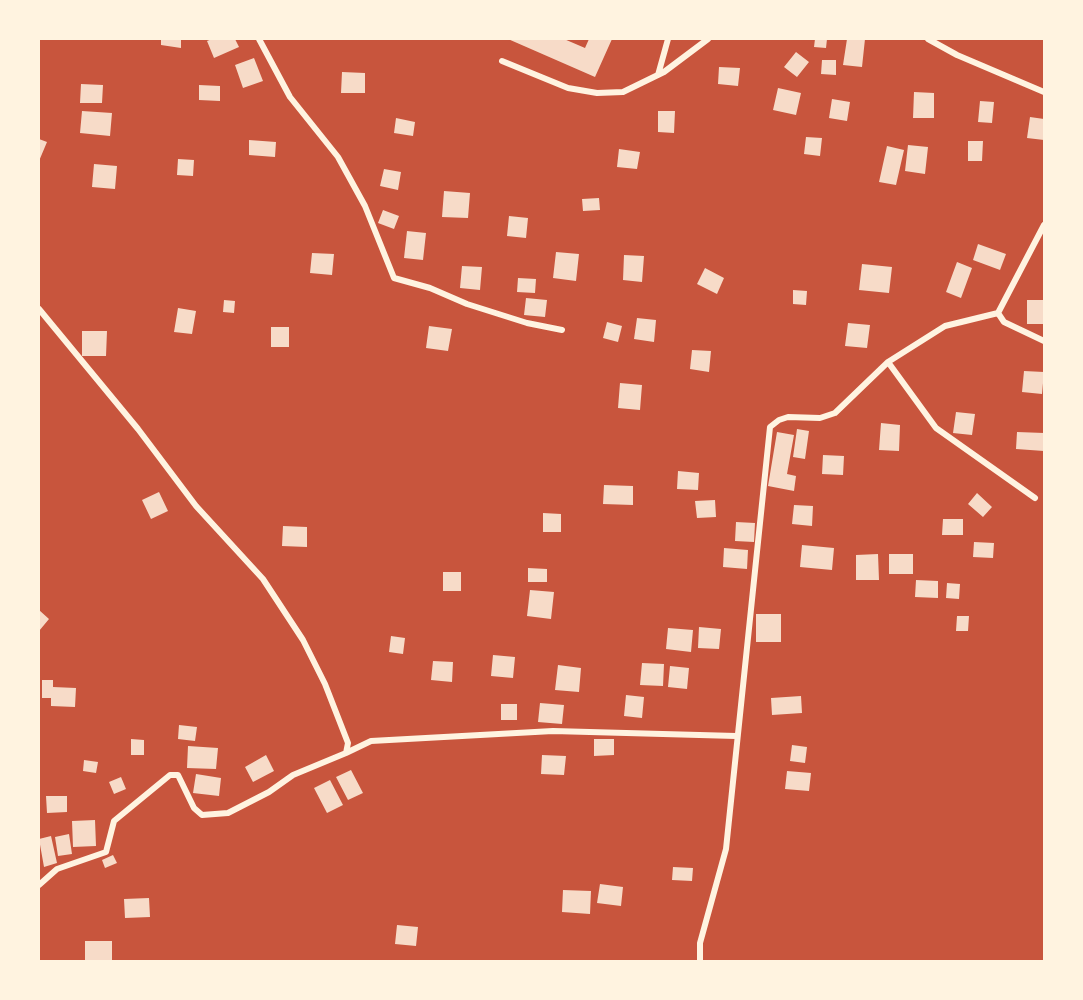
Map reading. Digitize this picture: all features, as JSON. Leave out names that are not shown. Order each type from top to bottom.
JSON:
[{"type":"street","points":[[259,39],[290,98],[338,157],[365,206],[394,278],[430,288],[467,304],[527,323],[562,330]]},
{"type":"street","points":[[658,75],[668,39]]},
{"type":"street","points":[[502,61],[568,88],[597,93],[623,92],[658,75],[708,39]]},
{"type":"street","points":[[928,39],[957,55],[1044,92]]},
{"type":"street","points":[[700,961],[700,943],[726,849],[770,427],[788,417],[820,418],[835,413],[888,362],[945,326],[998,313],[1044,225]]},
{"type":"street","points":[[39,309],[138,429],[196,506],[262,579],[303,640],[325,684],[348,743],[346,753]]},
{"type":"street","points":[[998,313],[1004,322],[1044,340]]},
{"type":"street","points":[[888,362],[936,428],[1035,498]]},
{"type":"street","points":[[39,885],[57,869],[95,858],[106,852],[114,822],[170,775],[178,775],[194,808],[202,815],[228,813],[269,792],[293,775],[371,741],[553,731],[736,736]]},
{"type":"building","points":[[161,39],[181,39],[181,48],[161,45]]},
{"type":"building","points":[[235,39],[239,47],[214,58],[207,41]]},
{"type":"building","points":[[508,39],[564,39],[585,48],[589,39],[612,39],[595,77]]},
{"type":"building","points":[[815,39],[827,39],[826,48],[814,47]]},
{"type":"building","points":[[847,39],[865,39],[862,67],[843,65]]},
{"type":"building","points":[[796,52],[809,62],[797,77],[784,67]]},
{"type":"building","points":[[254,58],[263,81],[243,88],[235,65]]},
{"type":"building","points":[[822,60],[836,60],[836,75],[821,74]]},
{"type":"building","points":[[719,67],[740,68],[738,86],[718,84]]},
{"type":"building","points":[[342,72],[365,73],[365,93],[341,93]]},
{"type":"building","points":[[81,84],[103,85],[102,103],[80,103]]},
{"type":"building","points":[[199,85],[220,86],[220,101],[199,100]]},
{"type":"building","points":[[778,88],[801,93],[796,115],[773,110]]},
{"type":"building","points":[[914,92],[934,93],[934,118],[913,118]]},
{"type":"building","points":[[832,99],[850,102],[847,121],[829,118]]},
{"type":"building","points":[[980,101],[994,102],[992,123],[978,122]]},
{"type":"building","points":[[82,111],[112,113],[110,136],[80,133]]},
{"type":"building","points":[[658,111],[675,111],[674,133],[658,132]]},
{"type":"building","points":[[1030,117],[1044,119],[1044,140],[1027,138]]},
{"type":"building","points":[[396,118],[415,122],[413,136],[394,133]]},
{"type":"building","points":[[806,137],[822,138],[820,156],[804,154]]},
{"type":"building","points":[[39,139],[47,142],[39,161]]},
{"type":"building","points":[[249,140],[276,142],[275,157],[249,155]]},
{"type":"building","points":[[968,141],[983,141],[982,161],[968,161]]},
{"type":"building","points":[[908,145],[928,147],[925,174],[905,171]]},
{"type":"building","points":[[887,146],[904,150],[896,185],[879,182]]},
{"type":"building","points":[[619,149],[640,152],[637,169],[617,167]]},
{"type":"building","points":[[178,159],[194,160],[193,176],[177,175]]},
{"type":"building","points":[[94,164],[117,166],[115,189],[92,187]]},
{"type":"building","points":[[384,169],[401,172],[398,190],[380,186]]},
{"type":"building","points":[[444,191],[470,193],[468,218],[442,217]]},
{"type":"building","points":[[599,198],[600,210],[583,211],[582,199]]},
{"type":"building","points":[[383,210],[399,216],[394,229],[378,223]]},
{"type":"building","points":[[509,216],[528,218],[526,238],[507,236]]},
{"type":"building","points":[[407,231],[426,233],[423,260],[404,258]]},
{"type":"building","points":[[978,244],[1006,254],[1000,270],[973,260]]},
{"type":"building","points":[[556,252],[579,254],[576,281],[553,278]]},
{"type":"building","points":[[312,253],[334,254],[332,275],[310,273]]},
{"type":"building","points":[[624,255],[644,256],[642,282],[623,280]]},
{"type":"building","points":[[957,262],[972,268],[961,298],[946,292]]},
{"type":"building","points":[[862,264],[892,267],[889,293],[859,290]]},
{"type":"building","points":[[462,266],[482,267],[480,290],[460,288]]},
{"type":"building","points":[[705,268],[724,278],[717,294],[697,284]]},
{"type":"building","points":[[518,278],[536,279],[535,293],[517,292]]},
{"type":"building","points":[[793,290],[807,291],[806,305],[793,304]]},
{"type":"building","points":[[526,298],[547,300],[545,317],[524,315]]},
{"type":"building","points":[[224,300],[235,301],[234,313],[223,312]]},
{"type":"building","points":[[1027,300],[1044,300],[1044,324],[1027,324]]},
{"type":"building","points":[[178,308],[196,311],[192,334],[174,332]]},
{"type":"building","points":[[637,318],[656,320],[654,342],[634,339]]},
{"type":"building","points":[[607,322],[622,326],[618,342],[603,338]]},
{"type":"building","points":[[848,323],[870,325],[867,348],[845,346]]},
{"type":"building","points":[[429,326],[452,329],[448,351],[426,348]]},
{"type":"building","points":[[271,327],[289,327],[289,347],[271,347]]},
{"type":"building","points":[[82,331],[107,331],[106,356],[82,356]]},
{"type":"building","points":[[692,350],[711,351],[709,372],[690,369]]},
{"type":"building","points":[[1024,371],[1044,372],[1042,394],[1022,392]]},
{"type":"building","points":[[620,383],[642,385],[640,410],[618,408]]},
{"type":"building","points":[[956,412],[975,414],[972,435],[953,433]]},
{"type":"building","points":[[881,423],[900,425],[899,451],[879,450]]},
{"type":"building","points":[[797,429],[809,431],[805,459],[793,457]]},
{"type":"building","points":[[777,432],[794,435],[787,474],[796,476],[794,491],[768,486]]},
{"type":"building","points":[[1017,432],[1044,433],[1044,451],[1016,449]]},
{"type":"building","points":[[823,455],[844,456],[843,475],[822,474]]},
{"type":"building","points":[[678,471],[699,473],[698,490],[677,489]]},
{"type":"building","points":[[604,485],[633,486],[633,505],[603,504]]},
{"type":"building","points":[[159,492],[168,511],[151,519],[142,500]]},
{"type":"building","points":[[977,493],[992,507],[983,517],[968,504]]},
{"type":"building","points":[[715,500],[716,517],[697,518],[695,501]]},
{"type":"building","points":[[794,505],[813,506],[812,526],[792,524]]},
{"type":"building","points":[[543,513],[561,514],[561,532],[543,532]]},
{"type":"building","points":[[943,519],[963,519],[963,535],[942,535]]},
{"type":"building","points":[[736,522],[755,523],[754,542],[735,541]]},
{"type":"building","points":[[283,526],[307,527],[307,547],[282,546]]},
{"type":"building","points":[[974,542],[994,543],[993,558],[973,557]]},
{"type":"building","points":[[802,545],[834,548],[832,570],[800,567]]},
{"type":"building","points":[[724,548],[748,550],[747,569],[723,567]]},
{"type":"building","points":[[878,554],[879,580],[856,580],[856,555]]},
{"type":"building","points":[[889,554],[913,554],[913,574],[889,574]]},
{"type":"building","points":[[528,568],[547,569],[547,582],[528,582]]},
{"type":"building","points":[[443,572],[461,572],[461,591],[443,591]]},
{"type":"building","points":[[916,580],[938,581],[938,598],[915,597]]},
{"type":"building","points":[[947,583],[960,584],[959,599],[946,598]]},
{"type":"building","points":[[530,590],[554,592],[551,619],[527,616]]},
{"type":"building","points":[[39,610],[49,619],[39,631]]},
{"type":"building","points":[[756,614],[781,614],[781,642],[756,642]]},
{"type":"building","points":[[957,616],[969,616],[968,631],[956,631]]},
{"type":"building","points":[[699,627],[721,629],[719,649],[698,648]]},
{"type":"building","points":[[668,628],[693,630],[691,652],[666,649]]},
{"type":"building","points":[[391,636],[405,638],[403,654],[389,652]]},
{"type":"building","points":[[493,655],[515,657],[513,678],[491,676]]},
{"type":"building","points":[[433,661],[453,662],[452,682],[431,680]]},
{"type":"building","points":[[642,663],[664,664],[663,686],[640,685]]},
{"type":"building","points":[[558,665],[581,668],[579,692],[555,690]]},
{"type":"building","points":[[670,666],[689,668],[687,689],[668,687]]},
{"type":"building","points":[[42,680],[53,680],[53,687],[76,688],[75,707],[51,706],[51,698],[42,698]]},
{"type":"building","points":[[626,695],[644,697],[642,718],[624,716]]},
{"type":"building","points":[[801,696],[802,713],[772,715],[771,698]]},
{"type":"building","points":[[540,703],[564,705],[562,724],[538,722]]},
{"type":"building","points":[[501,704],[517,704],[517,720],[501,720]]},
{"type":"building","points":[[179,725],[197,727],[195,741],[178,739]]},
{"type":"building","points":[[131,739],[144,740],[144,755],[131,755]]},
{"type":"building","points":[[594,739],[614,739],[614,755],[594,756]]},
{"type":"building","points":[[792,745],[807,747],[805,763],[790,761]]},
{"type":"building","points":[[188,746],[218,748],[216,769],[187,768]]},
{"type":"building","points":[[266,755],[274,771],[253,782],[245,767]]},
{"type":"building","points":[[542,755],[566,756],[564,775],[541,774]]},
{"type":"building","points":[[84,760],[98,762],[96,773],[83,771]]},
{"type":"building","points":[[351,770],[363,793],[348,800],[336,777]]},
{"type":"building","points":[[787,771],[811,773],[809,791],[785,789]]},
{"type":"building","points":[[196,774],[221,778],[219,796],[193,793]]},
{"type":"building","points":[[121,777],[126,789],[114,794],[109,782]]},
{"type":"building","points":[[330,780],[343,805],[327,813],[314,788]]},
{"type":"building","points":[[46,796],[67,796],[67,812],[47,813]]},
{"type":"building","points":[[95,820],[96,846],[73,847],[72,821]]},
{"type":"building","points":[[69,834],[72,854],[58,856],[55,837]]},
{"type":"building","points":[[51,836],[57,863],[44,867],[39,839]]},
{"type":"building","points":[[113,855],[117,863],[105,868],[102,860]]},
{"type":"building","points":[[673,867],[693,868],[692,881],[672,880]]},
{"type":"building","points":[[600,884],[623,887],[621,906],[597,903]]},
{"type":"building","points":[[563,890],[591,891],[590,914],[562,912]]},
{"type":"building","points":[[149,898],[150,917],[125,918],[124,899]]},
{"type":"building","points":[[397,925],[418,927],[416,946],[395,944]]},
{"type":"building","points":[[85,941],[112,941],[112,961],[85,961]]}]
